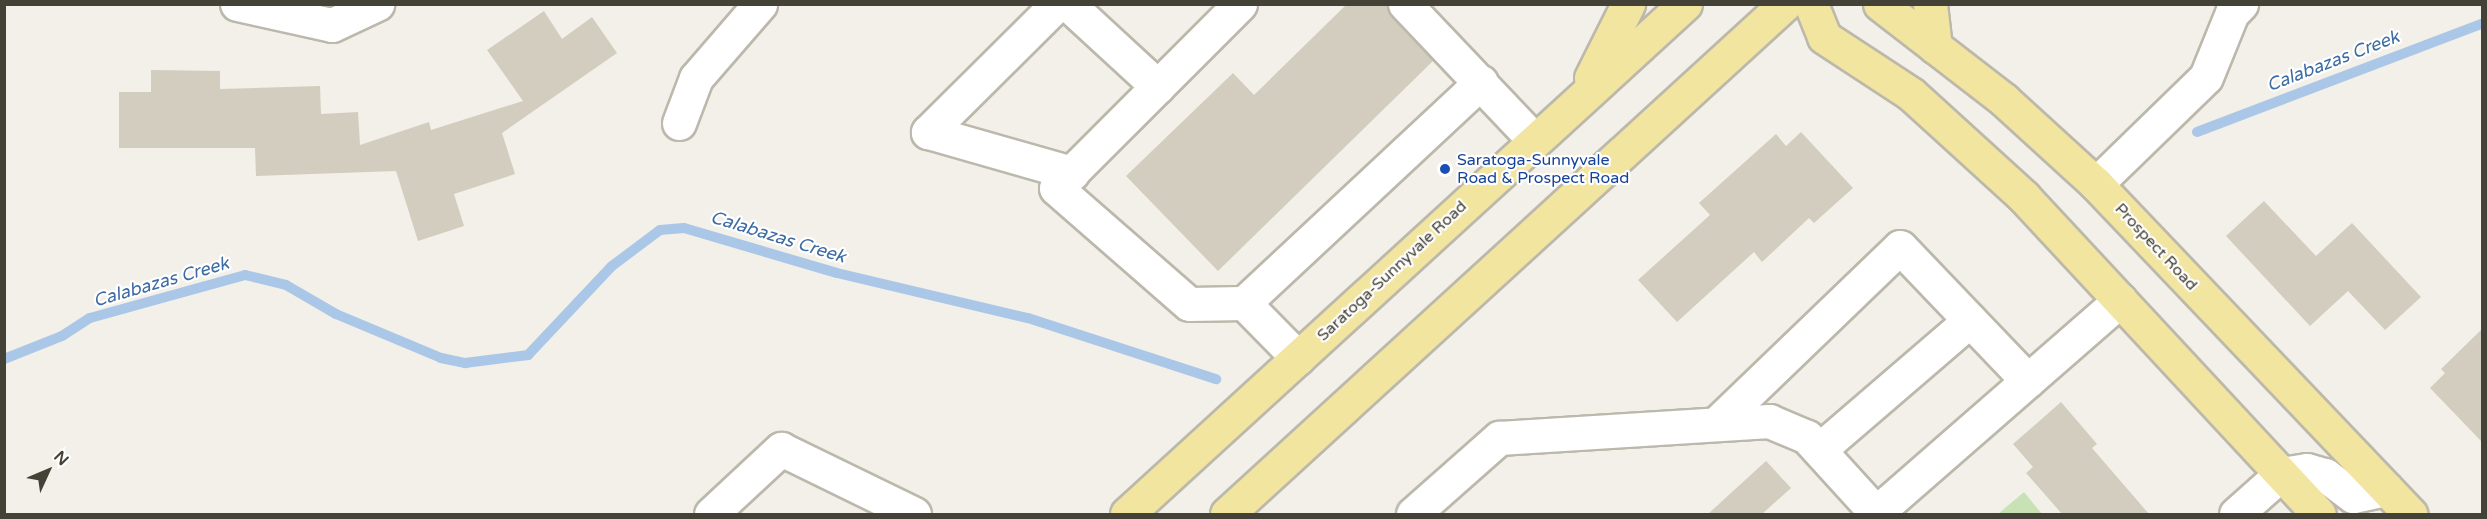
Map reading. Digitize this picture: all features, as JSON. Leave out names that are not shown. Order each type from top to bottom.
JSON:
[{"type":"main road","points":[[1583,93],[1628,4]]},
{"type":"main road","name":"Saratoga-Sunnyvale Road","points":[[1127,514],[1583,93],[1685,4]]},
{"type":"main road","points":[[1241,510],[1785,4]]},
{"type":"main road","points":[[1811,4],[1824,37],[1911,94],[1971,145],[2120,300],[2319,514]]},
{"type":"main road","name":"Prospect Road","points":[[1880,4],[2004,100],[2096,184],[2410,514]]},
{"type":"main road","points":[[1930,4],[1935,47]]},
{"type":"street","points":[[237,4],[332,25],[376,4]]},
{"type":"street","points":[[679,123],[696,78],[760,4]]},
{"type":"street","points":[[1057,4],[928,132],[1072,172]]},
{"type":"street","points":[[1068,4],[1158,87]]},
{"type":"street","points":[[1240,4],[1056,188],[1189,304],[1244,303],[1481,82]]},
{"type":"street","points":[[1405,4],[1533,139]]},
{"type":"street","points":[[2096,184],[2206,77],[2232,13],[2241,4]]},
{"type":"street","points":[[1716,424],[1900,247],[2028,381]]},
{"type":"street","points":[[1413,514],[1499,438],[1769,421],[1807,437],[1876,514],[2120,300]]},
{"type":"street","points":[[1244,303],[1298,358]]},
{"type":"street","points":[[1819,450],[1970,320]]},
{"type":"street","points":[[711,514],[781,449],[914,514]]},
{"type":"street","points":[[2236,514],[2281,474],[2307,470],[2325,474],[2354,496],[2386,489]]},
{"type":"green space","points":[[2024,492],[2042,514],[1998,514]]},
{"type":"building","points":[[1347,4],[1387,4],[1391,17],[1433,61],[1218,271],[1126,176],[1233,73],[1254,95]]},
{"type":"building","points":[[544,11],[562,39],[592,17],[617,53],[502,133],[515,174],[454,194],[464,226],[418,241],[396,171],[256,176],[255,148],[119,148],[119,92],[151,92],[151,70],[220,71],[220,89],[320,86],[321,114],[358,112],[360,145],[429,122],[431,130],[523,101],[487,50]]},
{"type":"building","points":[[1801,132],[1853,188],[1814,223],[1809,218],[1762,262],[1754,252],[1677,322],[1638,280],[1710,215],[1699,203],[1776,134],[1786,146]]},
{"type":"building","points":[[2264,201],[2316,256],[2352,223],[2421,297],[2385,330],[2348,291],[2310,326],[2226,236]]},
{"type":"building","points":[[2482,329],[2482,442],[2430,388],[2445,373],[2441,369]]},
{"type":"building","points":[[2061,402],[2097,444],[2092,448],[2149,514],[2062,514],[2026,473],[2033,467],[2013,444]]},
{"type":"building","points":[[1766,461],[1791,488],[1762,514],[1708,514]]},
{"type":"waterway","name":"Calabazas Creek","points":[[2197,132],[2482,24]]},
{"type":"waterway","name":"Calabazas Creek","points":[[4,359],[62,336],[90,318],[245,275],[286,285],[336,314],[441,358],[465,363],[528,355],[612,266],[660,230],[684,228],[837,273],[1028,318],[1216,379]]},
{"type":"place","name":"Saratoga-Sunnyvale Road & Prospect Road","points":[[1445,169]]}]
